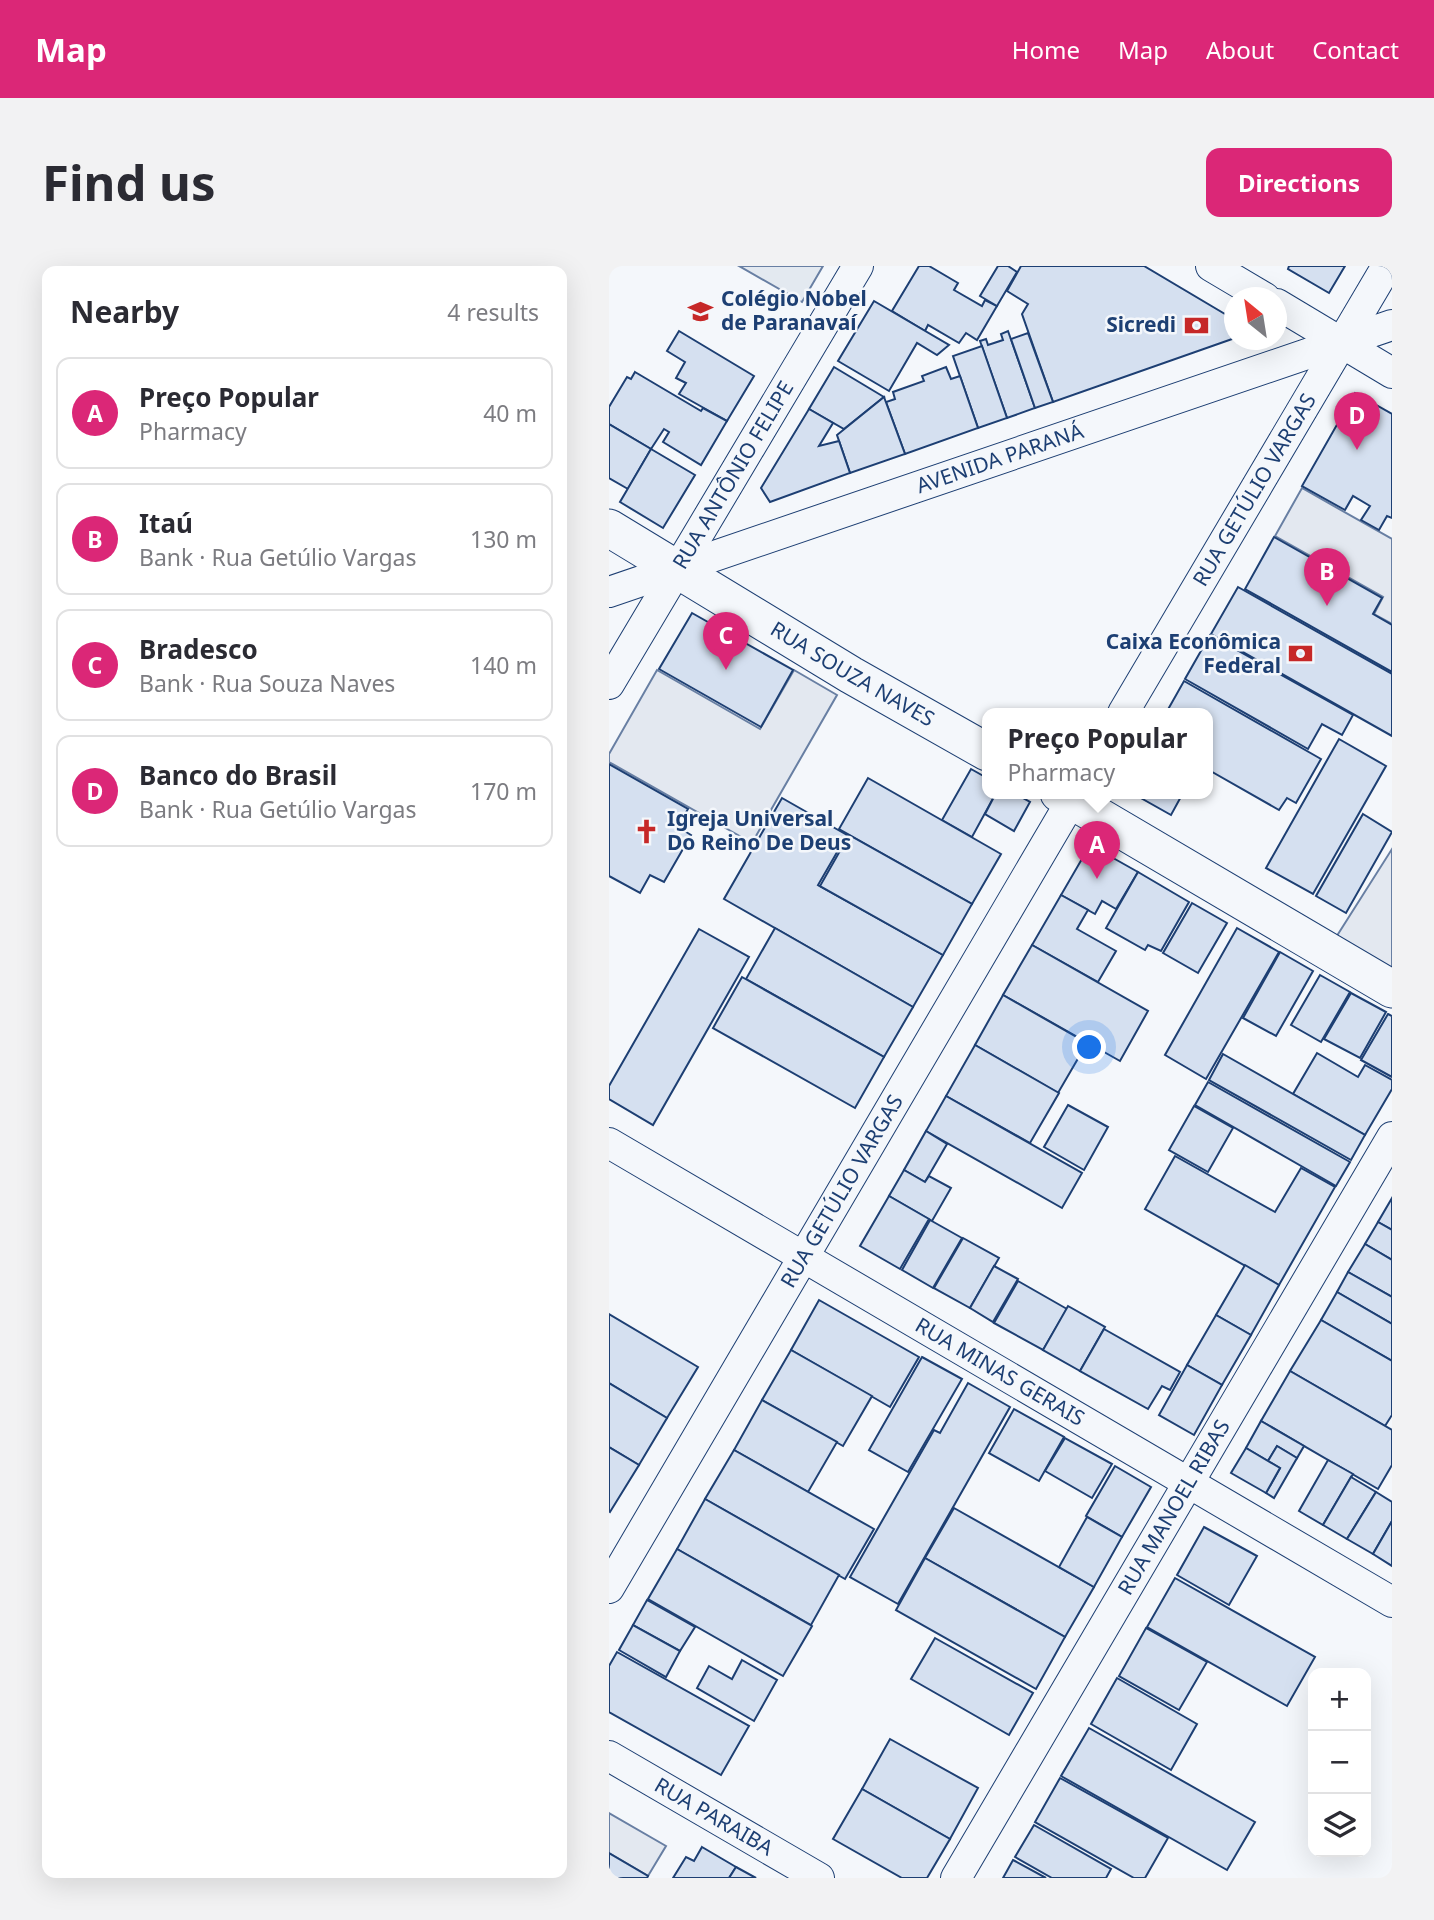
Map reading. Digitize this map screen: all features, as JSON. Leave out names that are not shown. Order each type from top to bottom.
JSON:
[{"type":"main road","name":"RUA SOUZA NAVES","points":[[609,528],[851,675],[982,749]]},
{"type":"main road","points":[[1074,799],[1392,989]]},
{"type":"street","name":"RUA ANTÔNIO FELIPE","points":[[609,684],[858,266]]},
{"type":"street","points":[[1211,266],[1246,287]]},
{"type":"street","name":"RUA GETÚLIO VARGAS","points":[[1126,708],[1387,266]]},
{"type":"street","points":[[1287,310],[1392,373]]},
{"type":"street","name":"AVENIDA PARANÁ","points":[[609,592],[1392,325]]},
{"type":"street","name":"RUA GETÚLIO VARGAS","points":[[609,1588],[804,1258],[1067,799]]},
{"type":"street","name":"RUA MANOEL RIBAS","points":[[956,1878],[1392,1137]]},
{"type":"street","name":"RUA MINAS GERAIS","points":[[609,1143],[1392,1602]]},
{"type":"street","name":"RUA PARAIBA","points":[[609,1756],[818,1878]]},
{"type":"shaded area","points":[[739,266],[823,266],[802,302]]},
{"type":"shaded area","points":[[1302,488],[1392,539],[1392,624],[1374,614],[1383,597],[1275,536]]},
{"type":"shaded area","points":[[657,670],[760,729],[794,670],[837,695],[752,843],[609,762],[609,754]]},
{"type":"shaded area","points":[[1392,849],[1392,969],[1333,942]]},
{"type":"shaded area","points":[[609,1813],[666,1846],[648,1876],[609,1853]]},
{"type":"building","points":[[919,266],[929,266],[958,283],[954,290],[982,306],[985,300],[997,306],[977,340],[966,333],[959,343],[928,325],[925,331],[892,311]]},
{"type":"building","points":[[998,266],[1008,266],[1017,272],[997,306],[980,296]]},
{"type":"building","points":[[1021,266],[1144,266],[1224,313],[1224,342],[1053,402],[1022,314],[1028,304],[1007,291]]},
{"type":"building","points":[[1289,266],[1345,266],[1329,293],[1288,269]]},
{"type":"building","points":[[874,301],[949,345],[937,355],[917,343],[889,391],[838,361]]},
{"type":"building","points":[[679,331],[754,376],[727,421],[679,394],[686,383],[676,378],[685,362],[667,351]]},
{"type":"building","points":[[1008,331],[1035,408],[1007,418],[980,341],[986,339],[988,345],[1003,340],[1001,334]]},
{"type":"building","points":[[1028,333],[1053,402],[1035,408],[1011,339]]},
{"type":"building","points":[[982,346],[1007,418],[978,428],[953,356]]},
{"type":"building","points":[[834,367],[884,397],[844,429],[809,409]]},
{"type":"building","points":[[946,367],[951,379],[960,376],[978,428],[905,454],[886,402],[895,399],[893,392],[924,381],[922,376]]},
{"type":"building","points":[[635,372],[701,411],[703,408],[727,421],[701,465],[663,442],[669,432],[664,429],[651,449],[609,424],[609,407],[627,377],[631,379]]},
{"type":"building","points":[[1355,393],[1392,414],[1392,518],[1387,516],[1379,530],[1361,520],[1370,506],[1353,496],[1345,510],[1302,486]]},
{"type":"building","points":[[884,397],[905,454],[850,473],[837,435]]},
{"type":"building","points":[[809,409],[833,423],[819,446],[839,441],[850,473],[770,502],[761,488]]},
{"type":"building","points":[[609,424],[651,449],[628,489],[609,478]]},
{"type":"building","points":[[651,449],[695,475],[663,528],[620,502]]},
{"type":"building","points":[[1274,537],[1382,598],[1373,614],[1392,625],[1392,672],[1245,589]]},
{"type":"building","name":"Caixa Econômica Federal","points":[[1238,587],[1392,674],[1392,736],[1211,634]]},
{"type":"building","points":[[692,613],[793,670],[761,727],[659,669]]},
{"type":"building","points":[[1210,635],[1353,715],[1342,735],[1322,724],[1308,749],[1185,679]]},
{"type":"building","points":[[1184,681],[1321,759],[1296,803],[1287,798],[1279,810],[1213,772],[1213,708],[1169,708]]},
{"type":"building","points":[[1339,739],[1386,766],[1313,894],[1266,868]]},
{"type":"building","name":"Igreja Universal Do Reino De Deus","points":[[609,764],[688,809],[678,827],[691,835],[664,882],[650,875],[640,893],[609,876]]},
{"type":"building","points":[[971,769],[982,775],[982,799],[993,799],[972,837],[942,820]]},
{"type":"building","points":[[868,778],[1001,854],[972,904],[839,829]]},
{"type":"building","points":[[782,798],[847,835],[818,885],[943,955],[913,1007],[724,899]]},
{"type":"building","points":[[993,799],[1025,799],[1030,802],[1014,831],[985,814]]},
{"type":"building","points":[[1143,799],[1180,799],[1171,815]]},
{"type":"building","points":[[1363,814],[1392,832],[1346,913],[1316,896]]},
{"type":"building","points":[[849,835],[972,904],[943,955],[820,886]]},
{"type":"building","points":[[1090,845],[1138,872],[1116,909],[1102,901],[1095,914],[1061,895]]},
{"type":"building","points":[[1138,872],[1189,902],[1161,951],[1148,945],[1145,950],[1106,928]]},
{"type":"building","points":[[1061,895],[1088,910],[1077,929],[1116,951],[1098,982],[1032,945]]},
{"type":"building","points":[[1192,903],[1227,923],[1198,973],[1163,953]]},
{"type":"building","points":[[775,928],[913,1007],[884,1057],[746,979]]},
{"type":"building","points":[[1237,928],[1279,952],[1206,1079],[1165,1055]]},
{"type":"building","points":[[699,929],[749,957],[653,1125],[609,1099],[609,1086]]},
{"type":"building","points":[[1032,945],[1148,1011],[1120,1061],[1003,995]]},
{"type":"building","points":[[1280,952],[1313,971],[1276,1036],[1243,1018]]},
{"type":"building","points":[[1320,975],[1350,992],[1321,1042],[1291,1025]]},
{"type":"building","points":[[742,977],[884,1057],[855,1108],[713,1028]]},
{"type":"building","points":[[1351,993],[1386,1012],[1360,1058],[1324,1039]]},
{"type":"building","points":[[1003,995],[1087,1043],[1058,1093],[975,1045]]},
{"type":"building","points":[[1388,1014],[1392,1016],[1392,1077],[1361,1060]]},
{"type":"building","points":[[975,1045],[1059,1093],[1030,1143],[946,1096]]},
{"type":"building","points":[[1317,1053],[1358,1077],[1365,1065],[1392,1080],[1392,1089],[1365,1135],[1293,1094]]},
{"type":"building","points":[[1223,1054],[1365,1135],[1351,1160],[1209,1080]]},
{"type":"building","points":[[1208,1082],[1350,1162],[1336,1186],[1195,1105]]},
{"type":"building","points":[[946,1096],[1082,1173],[1062,1208],[926,1131]]},
{"type":"building","points":[[1068,1105],[1108,1127],[1084,1170],[1044,1147]]},
{"type":"building","points":[[1194,1106],[1233,1128],[1208,1172],[1169,1150]]},
{"type":"building","points":[[926,1131],[947,1144],[925,1182],[904,1170]]},
{"type":"building","points":[[1175,1156],[1275,1212],[1301,1168],[1335,1187],[1279,1285],[1145,1209]]},
{"type":"building","points":[[904,1170],[925,1182],[929,1176],[951,1188],[932,1221],[889,1196]]},
{"type":"building","points":[[889,1196],[929,1219],[900,1269],[860,1246]]},
{"type":"building","points":[[1392,1198],[1392,1230],[1378,1222]]},
{"type":"building","points":[[930,1220],[962,1238],[933,1288],[902,1270]]},
{"type":"building","points":[[1378,1222],[1392,1230],[1392,1260],[1365,1244]]},
{"type":"building","points":[[963,1238],[999,1258],[970,1308],[934,1288]]},
{"type":"building","points":[[1365,1244],[1392,1260],[1392,1297],[1348,1272]]},
{"type":"building","points":[[1245,1265],[1279,1285],[1251,1335],[1216,1315]]},
{"type":"building","points":[[994,1266],[1018,1279],[993,1322],[970,1308]]},
{"type":"building","points":[[1348,1272],[1392,1297],[1392,1324],[1337,1292]]},
{"type":"building","points":[[1018,1281],[1067,1309],[1043,1350],[994,1323]]},
{"type":"building","points":[[1337,1292],[1392,1324],[1392,1361],[1321,1320]]},
{"type":"building","points":[[819,1300],[919,1357],[890,1407],[791,1350]]},
{"type":"building","points":[[1068,1306],[1105,1327],[1080,1371],[1043,1350]]},
{"type":"building","points":[[609,1314],[698,1367],[667,1418],[609,1383]]},
{"type":"building","points":[[1216,1315],[1251,1335],[1222,1385],[1187,1365]]},
{"type":"building","points":[[1321,1320],[1392,1361],[1392,1415],[1385,1426],[1290,1371]]},
{"type":"building","points":[[1104,1329],[1180,1372],[1170,1390],[1162,1386],[1148,1409],[1080,1371]]},
{"type":"building","points":[[791,1350],[872,1396],[843,1446],[762,1400]]},
{"type":"building","points":[[922,1357],[962,1379],[908,1472],[869,1450]]},
{"type":"building","points":[[1187,1365],[1222,1385],[1194,1435],[1159,1415]]},
{"type":"building","points":[[1290,1371],[1392,1430],[1392,1465],[1378,1489],[1261,1421]]},
{"type":"building","points":[[609,1383],[667,1418],[639,1465],[609,1447]]},
{"type":"building","points":[[968,1383],[1010,1407],[898,1604],[850,1577],[934,1430],[940,1433]]},
{"type":"building","points":[[762,1400],[837,1442],[808,1492],[734,1450]]},
{"type":"building","points":[[1014,1409],[1064,1437],[1039,1481],[989,1453]]},
{"type":"building","points":[[1261,1421],[1304,1446],[1297,1458],[1277,1446],[1268,1461],[1246,1448]]},
{"type":"building","points":[[1065,1438],[1112,1464],[1092,1498],[1045,1471]]},
{"type":"building","points":[[1277,1446],[1297,1458],[1274,1498],[1266,1493],[1280,1468],[1268,1461]]},
{"type":"building","points":[[609,1447],[639,1465],[610,1512],[609,1511]]},
{"type":"building","points":[[1246,1448],[1280,1468],[1266,1493],[1231,1473]]},
{"type":"building","points":[[734,1450],[874,1529],[845,1579],[705,1499]]},
{"type":"building","points":[[1328,1460],[1353,1474],[1323,1525],[1299,1511]]},
{"type":"building","points":[[1115,1466],[1151,1487],[1122,1537],[1086,1516]]},
{"type":"building","points":[[1351,1477],[1376,1492],[1347,1539],[1323,1525]]},
{"type":"building","points":[[1376,1492],[1392,1502],[1392,1521],[1373,1554],[1347,1539]]},
{"type":"building","points":[[705,1499],[839,1575],[811,1625],[677,1549]]},
{"type":"building","points":[[954,1508],[1094,1587],[1065,1637],[925,1558]]},
{"type":"building","points":[[1087,1517],[1122,1537],[1094,1587],[1059,1567]]},
{"type":"building","points":[[1392,1521],[1392,1566],[1373,1554]]},
{"type":"building","points":[[1204,1527],[1257,1556],[1229,1605],[1177,1575]]},
{"type":"building","points":[[677,1549],[812,1626],[783,1676],[648,1599]]},
{"type":"building","points":[[925,1558],[1065,1637],[1036,1689],[896,1610]]},
{"type":"building","points":[[1175,1578],[1315,1657],[1287,1706],[1147,1627]]},
{"type":"building","points":[[647,1600],[695,1627],[680,1651],[633,1625]]},
{"type":"building","points":[[633,1625],[680,1651],[666,1677],[619,1650]]},
{"type":"building","points":[[1146,1628],[1207,1662],[1179,1710],[1119,1676]]},
{"type":"building","points":[[935,1638],[1033,1693],[1009,1735],[911,1679]]},
{"type":"building","points":[[617,1652],[749,1726],[721,1775],[609,1712],[609,1666]]},
{"type":"building","points":[[742,1660],[777,1680],[754,1721],[697,1688],[709,1666],[732,1679]]},
{"type":"building","points":[[1117,1678],[1197,1724],[1171,1770],[1091,1724]]},
{"type":"building","points":[[1089,1728],[1255,1822],[1227,1870],[1061,1776]]},
{"type":"building","points":[[890,1739],[978,1788],[950,1839],[862,1789]]},
{"type":"building","points":[[1060,1778],[1168,1838],[1145,1878],[1134,1878],[1035,1822]]},
{"type":"building","points":[[862,1789],[950,1839],[927,1878],[902,1878],[833,1839]]},
{"type":"building","points":[[1034,1825],[1111,1869],[1106,1878],[1052,1878],[1015,1857]]},
{"type":"building","points":[[702,1847],[736,1867],[729,1878],[673,1878],[686,1857],[694,1861]]},
{"type":"building","points":[[609,1853],[648,1876],[647,1878],[609,1878]]},
{"type":"building","points":[[1013,1860],[1046,1878],[1003,1878]]},
{"type":"building","points":[[736,1867],[756,1878],[729,1878]]},
{"type":"place","name":"Colégio Nobel de Paranavaí","points":[[701,311]]},
{"type":"place","name":"Sicredi","points":[[1196,325]]},
{"type":"place","name":"Banco do Brasil","points":[[1357,450]]},
{"type":"place","name":"Itaú","points":[[1327,606]]},
{"type":"place","name":"Caixa Econômica Federal","points":[[1301,654]]},
{"type":"place","name":"Bradesco","points":[[726,670]]},
{"type":"place","name":"Igreja Universal Do Reino De Deus","points":[[647,831]]},
{"type":"place","name":"Preço Popular","points":[[1097,879]]}]
